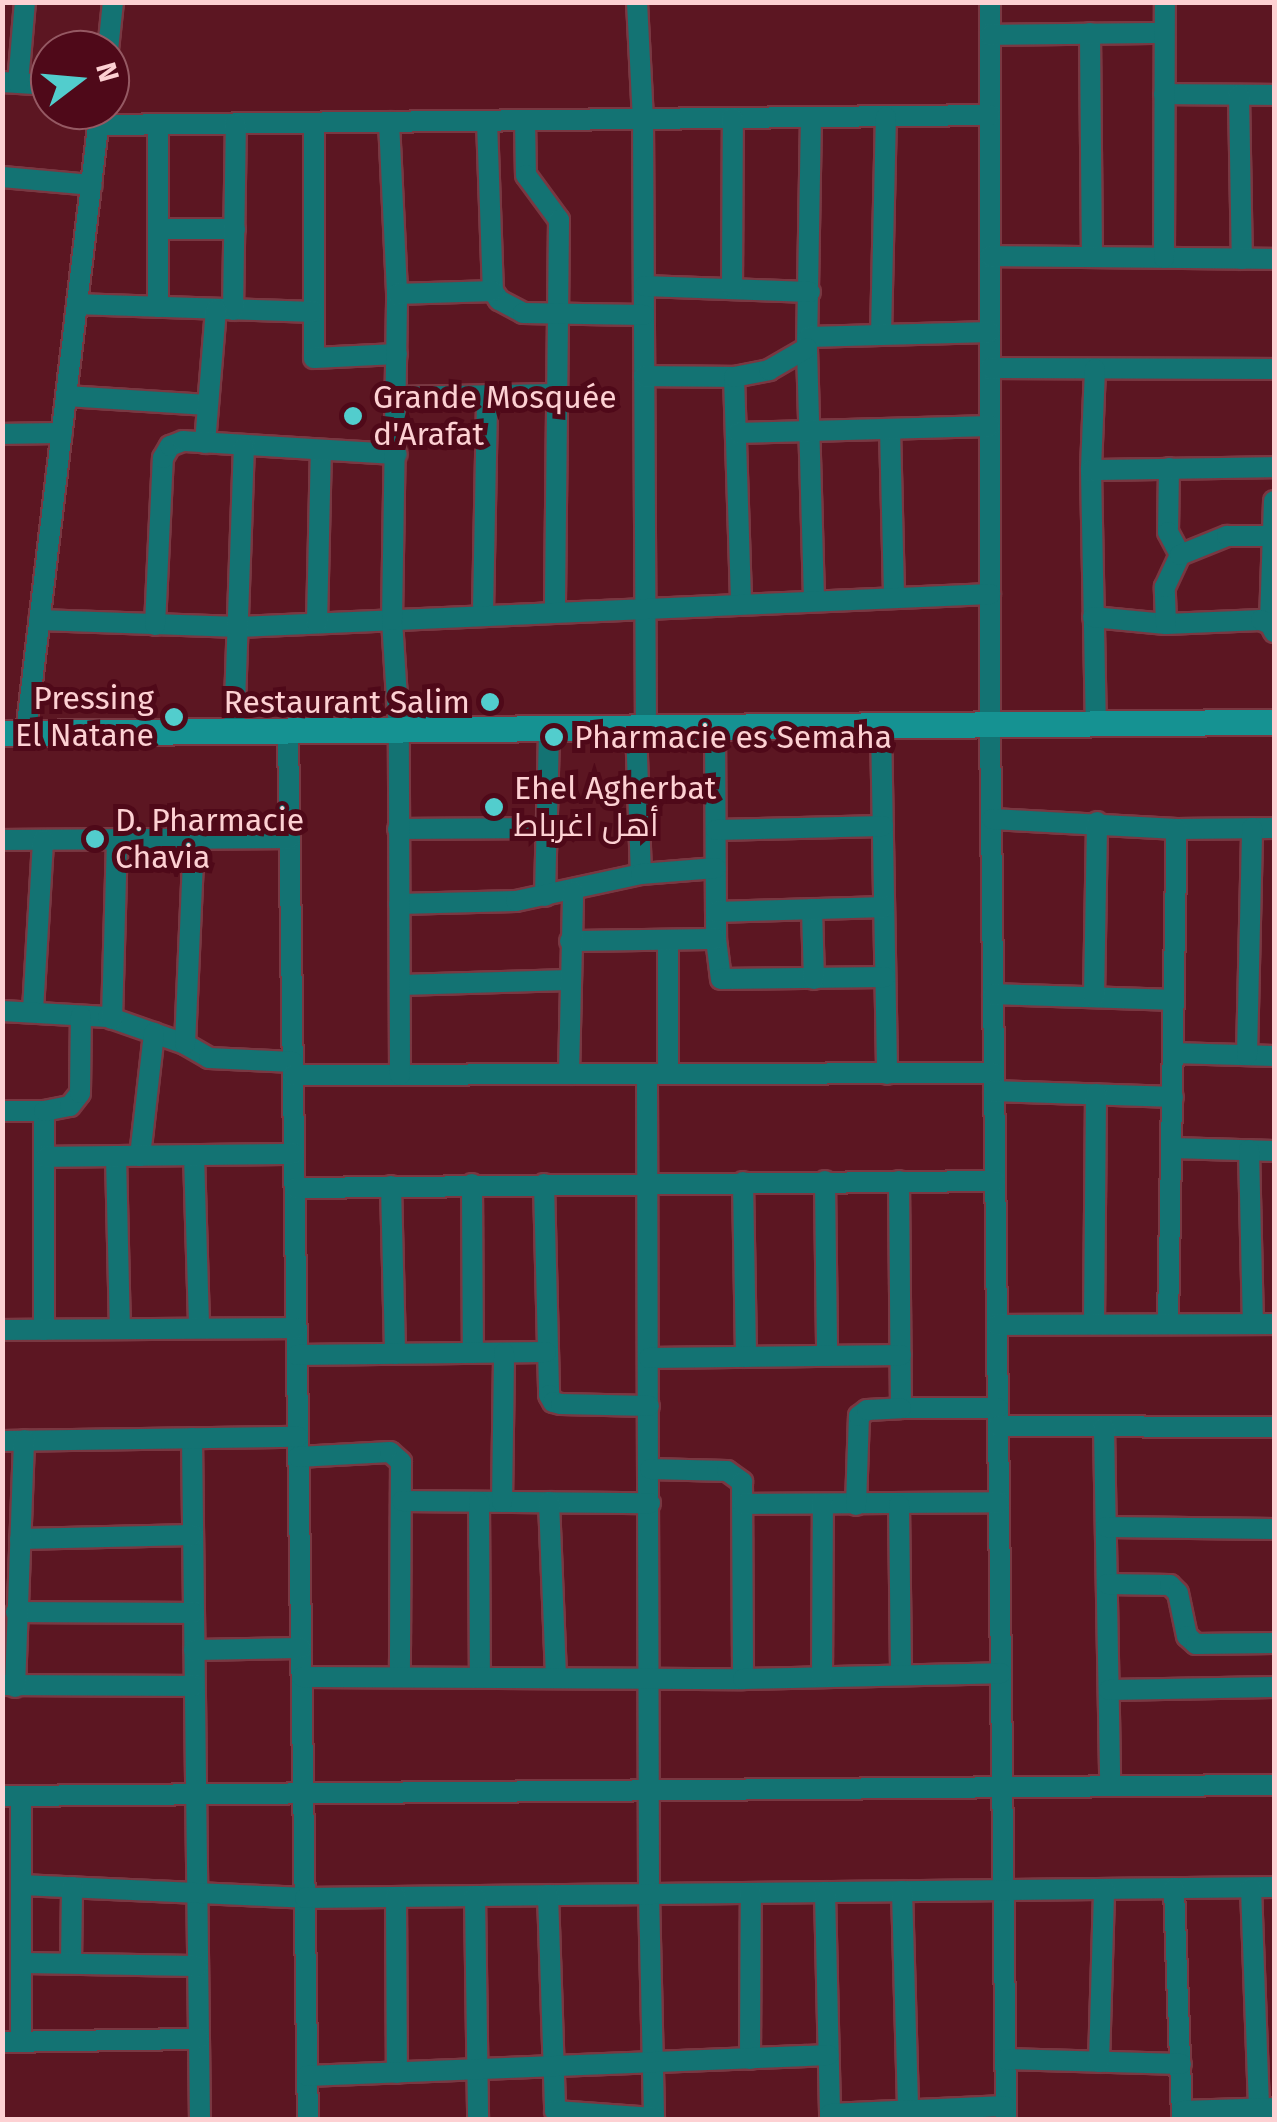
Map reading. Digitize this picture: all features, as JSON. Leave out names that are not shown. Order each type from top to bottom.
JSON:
[{"type":"street","points":[[10,83],[26,2]]},
{"type":"street","points":[[110,30],[113,2]]},
{"type":"street","points":[[638,2],[644,119],[642,874]]},
{"type":"street","points":[[825,1892],[830,2117],[908,2110],[1006,2113],[990,723],[990,2]]},
{"type":"street","points":[[1164,258],[1165,2]]},
{"type":"street","points":[[990,35],[1164,32]]},
{"type":"street","points":[[1090,33],[1092,257]]},
{"type":"street","points":[[1164,94],[1274,95]]},
{"type":"street","points":[[1239,95],[1242,258]]},
{"type":"street","points":[[130,122],[158,125],[990,115]]},
{"type":"street","points":[[881,334],[886,116]]},
{"type":"street","points":[[811,117],[808,343],[814,600]]},
{"type":"street","points":[[732,287],[733,118]]},
{"type":"street","points":[[525,120],[526,175],[559,220],[556,610]]},
{"type":"street","points":[[487,121],[493,291],[509,309],[556,314],[644,314]]},
{"type":"street","points":[[389,122],[396,294],[392,620],[398,729],[400,1074]]},
{"type":"street","points":[[314,123],[314,358],[396,354]]},
{"type":"street","points":[[205,443],[234,229],[236,124]]},
{"type":"street","points":[[158,125],[158,307]]},
{"type":"street","points":[[99,130],[39,620],[14,733],[1274,722]]},
{"type":"street","points":[[2,177],[92,185]]},
{"type":"street","points":[[158,229],[234,229]]},
{"type":"street","points":[[990,256],[1274,259]]},
{"type":"street","points":[[644,286],[810,292]]},
{"type":"street","points":[[396,294],[493,291]]},
{"type":"street","points":[[77,304],[314,312]]},
{"type":"street","points":[[644,376],[734,377],[769,370],[808,343],[881,334],[990,332]]},
{"type":"street","points":[[990,368],[1274,370]]},
{"type":"street","points":[[1095,368],[1092,470],[1096,722]]},
{"type":"street","points":[[734,377],[741,603]]},
{"type":"street","points":[[397,397],[556,394]]},
{"type":"street","points":[[483,612],[487,395]]},
{"type":"street","points":[[66,396],[208,405]]},
{"type":"street","points":[[738,433],[990,426]]},
{"type":"street","points":[[890,428],[894,597]]},
{"type":"street","points":[[2,434],[62,433]]},
{"type":"street","points":[[155,624],[163,458],[170,446],[183,441],[397,454]]},
{"type":"street","points":[[234,730],[244,447]]},
{"type":"street","points":[[317,624],[321,450]]},
{"type":"street","points":[[1092,470],[1274,467]]},
{"type":"street","points":[[1168,468],[1168,532],[1180,555]]},
{"type":"street","points":[[1272,628],[1274,501]]},
{"type":"street","points":[[1166,624],[1165,587],[1180,555],[1227,536],[1272,536]]},
{"type":"street","points":[[39,620],[239,626],[317,624],[483,612],[990,594]]},
{"type":"street","points":[[1094,617],[1166,624],[1261,620],[1272,628]]},
{"type":"street","points":[[882,724],[887,1074]]},
{"type":"street","points":[[716,726],[716,939],[721,979],[885,977]]},
{"type":"street","points":[[545,896],[549,727]]},
{"type":"street","points":[[288,730],[308,2120]]},
{"type":"street","points":[[992,819],[1177,829],[1274,828]]},
{"type":"street","points":[[1094,997],[1098,822]]},
{"type":"street","points":[[716,830],[883,826]]},
{"type":"street","points":[[398,829],[548,828]]},
{"type":"street","points":[[1248,1055],[1252,828]]},
{"type":"street","points":[[1168,1324],[1177,829]]},
{"type":"street","points":[[2,840],[290,838]]},
{"type":"street","points":[[112,1019],[117,839]]},
{"type":"street","points":[[185,1044],[194,839]]},
{"type":"street","points":[[33,1010],[44,840]]},
{"type":"street","points":[[400,904],[516,902],[642,874],[716,868]]},
{"type":"street","points":[[568,1074],[572,892]]},
{"type":"street","points":[[716,912],[884,907]]},
{"type":"street","points":[[812,909],[814,979]]},
{"type":"street","points":[[570,942],[716,939]]},
{"type":"street","points":[[548,1895],[553,2106],[559,2114],[654,2118],[649,1894],[652,1790],[648,1182],[668,940]]},
{"type":"street","points":[[400,984],[570,980]]},
{"type":"street","points":[[994,994],[1174,1000]]},
{"type":"street","points":[[2,1011],[33,1010],[112,1019],[185,1044],[209,1058],[293,1068],[400,1074],[887,1074],[1096,1094],[1173,1097]]},
{"type":"street","points":[[2,1111],[44,1111],[70,1106],[80,1093],[81,1016]]},
{"type":"street","points":[[140,1156],[154,1033]]},
{"type":"street","points":[[1174,1053],[1274,1056]]},
{"type":"street","points":[[1094,1324],[1096,1094]]},
{"type":"street","points":[[44,1111],[44,1330]]},
{"type":"street","points":[[1172,1148],[1274,1150]]},
{"type":"street","points":[[997,1325],[1264,1324],[1249,1150]]},
{"type":"street","points":[[46,1157],[294,1154]]},
{"type":"street","points":[[194,1155],[199,1328]]},
{"type":"street","points":[[116,1156],[120,1329]]},
{"type":"street","points":[[825,1181],[827,1356]]},
{"type":"street","points":[[899,1181],[901,1408]]},
{"type":"street","points":[[294,1188],[996,1181]]},
{"type":"street","points":[[743,1182],[746,1357]]},
{"type":"street","points":[[472,1184],[473,1353]]},
{"type":"street","points":[[544,1184],[546,1352],[553,1402],[650,1406]]},
{"type":"street","points":[[391,1186],[395,1354]]},
{"type":"street","points":[[2,1330],[296,1328]]},
{"type":"street","points":[[297,1355],[546,1352]]},
{"type":"street","points":[[502,1502],[504,1353]]},
{"type":"street","points":[[649,1358],[901,1355]]},
{"type":"street","points":[[856,1505],[859,1416],[867,1410],[901,1408],[1104,1426],[1274,1427]]},
{"type":"street","points":[[1104,1426],[1110,1786]]},
{"type":"street","points":[[192,1438],[200,2120]]},
{"type":"street","points":[[194,1686],[9,1686],[16,1612],[10,1586],[20,1539],[13,1441],[192,1438],[397,1455],[402,1501],[400,1677]]},
{"type":"street","points":[[650,1469],[737,1475],[744,1504],[743,1678]]},
{"type":"street","points":[[402,1501],[650,1504]]},
{"type":"street","points":[[479,1502],[480,1677]]},
{"type":"street","points":[[549,1502],[556,1678]]},
{"type":"street","points":[[744,1504],[999,1502]]},
{"type":"street","points":[[822,1677],[823,1504]]},
{"type":"street","points":[[899,1504],[901,1675]]},
{"type":"street","points":[[1106,1527],[1274,1529]]},
{"type":"street","points":[[20,1539],[193,1535]]},
{"type":"street","points":[[1107,1584],[1170,1586],[1178,1593],[1187,1636],[1196,1644],[1274,1644]]},
{"type":"street","points":[[16,1612],[194,1613]]},
{"type":"street","points":[[194,1650],[301,1648]]},
{"type":"street","points":[[302,1676],[743,1678],[1001,1673]]},
{"type":"street","points":[[1109,1690],[1274,1687]]},
{"type":"street","points":[[198,2039],[12,2042],[22,1963],[21,1885],[12,1796],[1274,1785]]},
{"type":"street","points":[[21,1885],[304,1898],[1274,1887]]},
{"type":"street","points":[[72,1887],[72,1962]]},
{"type":"street","points":[[1174,1888],[1182,2115],[1267,2109],[1251,1888]]},
{"type":"street","points":[[1099,2062],[1104,1889]]},
{"type":"street","points":[[902,1892],[908,2110]]},
{"type":"street","points":[[750,2059],[751,1893]]},
{"type":"street","points":[[396,1896],[397,2073]]},
{"type":"street","points":[[475,1896],[474,2070],[478,2120]]},
{"type":"street","points":[[22,1963],[198,1966]]},
{"type":"street","points":[[308,2076],[829,2056]]},
{"type":"street","points":[[1005,2059],[1181,2064]]},
{"type":"place","name":"Grande Mosquée d'Arafat","points":[[353,416]]},
{"type":"place","name":"Restaurant Salim","points":[[490,702]]},
{"type":"place","name":"Pressing El Natane","points":[[174,717]]},
{"type":"place","name":"Pharmacie es Semaha","points":[[554,737]]},
{"type":"place","name":"Ehel Agherbat أهل اغرباط","points":[[494,807]]},
{"type":"place","name":"D. Pharmacie Chavia","points":[[95,839]]}]
